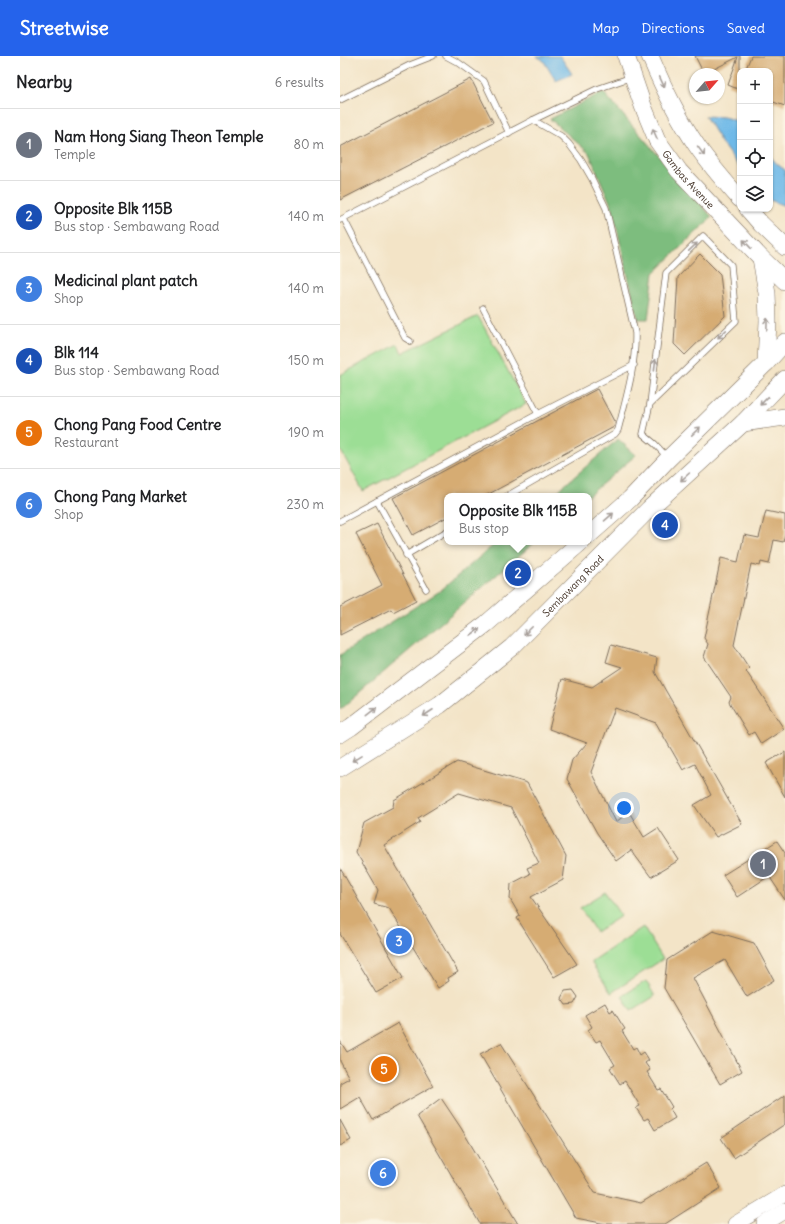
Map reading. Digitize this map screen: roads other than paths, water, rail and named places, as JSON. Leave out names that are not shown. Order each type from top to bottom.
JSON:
[{"type":"main road","name":"Gambas Avenue","points":[[626,56],[643,106],[658,140],[679,171],[760,258],[785,281]]},
{"type":"main road","points":[[650,56],[687,130],[714,168],[737,195]]},
{"type":"main road","points":[[751,212],[784,246]]},
{"type":"main road","points":[[760,258],[768,293],[766,363]]},
{"type":"main road","points":[[592,532],[630,499],[668,459],[766,363],[785,342]]},
{"type":"main road","name":"Sembawang Road","points":[[340,768],[440,705],[512,647],[649,509],[743,423],[785,379]]},
{"type":"main road","points":[[743,423],[785,417]]},
{"type":"main road","points":[[340,734],[352,727],[486,624],[578,545]]},
{"type":"main road","points":[[735,1224],[785,1194]]},
{"type":"main road","points":[[764,1224],[785,1211]]},
{"type":"lane","points":[[340,100],[410,65],[433,56]]},
{"type":"lane","points":[[446,56],[459,62],[484,81],[509,133]]},
{"type":"lane","points":[[410,341],[406,338],[342,220],[533,120],[597,89],[632,76]]},
{"type":"lane","points":[[512,493],[615,434],[618,430],[634,365],[635,350],[635,333],[606,208],[592,179],[581,160],[569,144],[561,136],[533,120]]},
{"type":"lane","points":[[650,404],[736,321],[731,265],[703,236],[666,273],[650,404],[643,434],[655,444],[668,459]]},
{"type":"lane","points":[[483,308],[538,414]]},
{"type":"lane","points":[[340,521],[538,414],[634,365]]},
{"type":"lane","points":[[377,501],[426,589]]},
{"type":"lane","points":[[406,555],[444,533]]},
{"type":"water","points":[[536,56],[560,56],[572,74],[556,81],[543,60]]},
{"type":"water","points":[[705,116],[724,117],[737,121],[737,164],[722,144]]},
{"type":"water","points":[[773,159],[785,170],[785,206],[773,201]]},
{"type":"place","name":"Blk 114","points":[[665,525]]},
{"type":"place","name":"Opposite Blk 115B","points":[[518,573]]},
{"type":"place","name":"Nam Hong Siang Theon Temple","points":[[763,864]]},
{"type":"place","name":"Medicinal plant patch","points":[[399,941]]},
{"type":"place","name":"Chong Pang Food Centre","points":[[384,1069]]},
{"type":"place","name":"Chong Pang Market","points":[[383,1173]]}]
